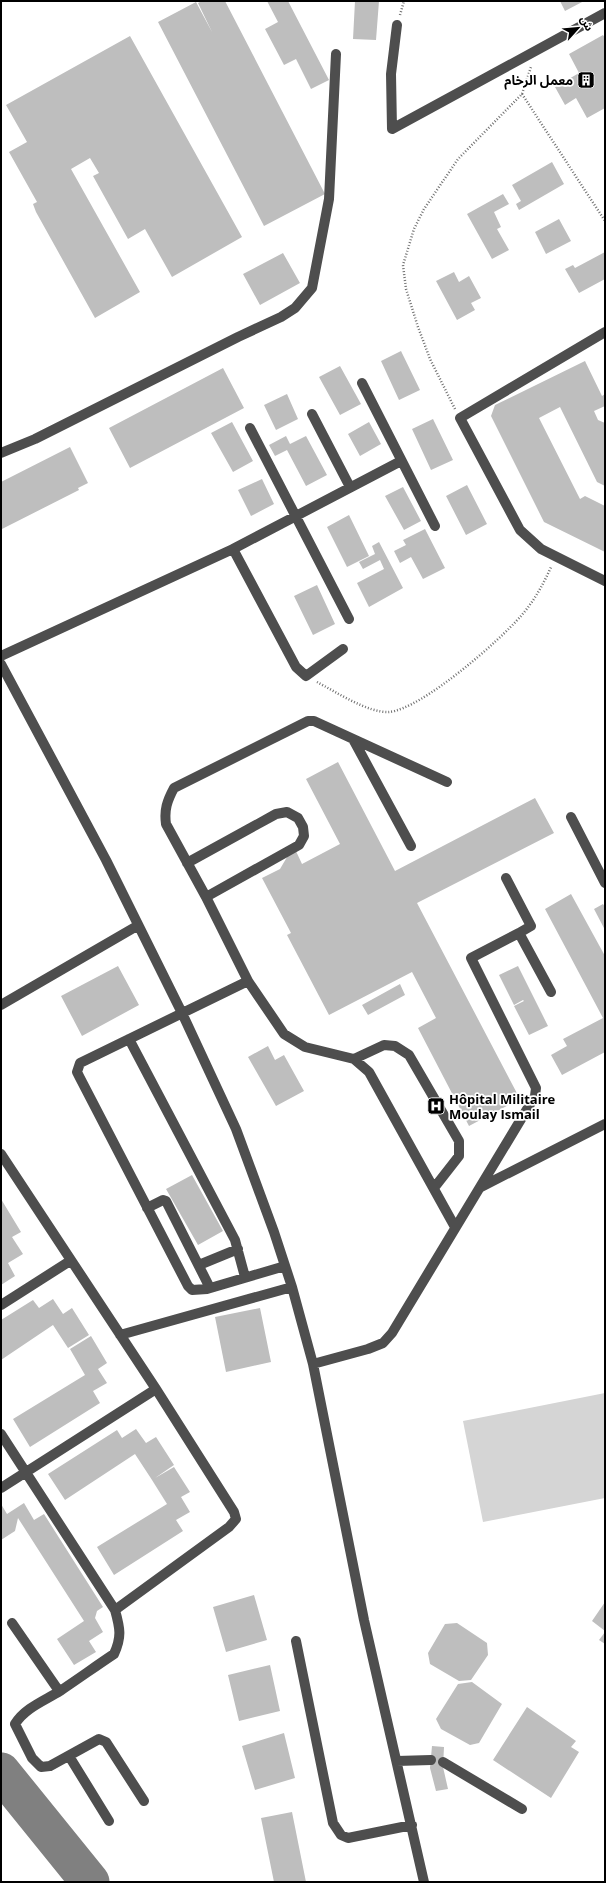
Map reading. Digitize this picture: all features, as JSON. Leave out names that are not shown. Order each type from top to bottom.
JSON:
[{"type":"street","points":[[397,25],[391,74],[392,129],[605,12]]},
{"type":"street","points":[[1,453],[35,439],[281,317],[295,308],[309,292],[312,288],[330,199],[336,54]]},
{"type":"street","points":[[605,332],[460,418],[520,530],[540,549],[605,581]]},
{"type":"street","points":[[362,383],[435,526]]},
{"type":"street","points":[[312,414],[350,487]]},
{"type":"street","points":[[250,428],[349,619]]},
{"type":"street","points":[[1,656],[233,549],[401,461]]},
{"type":"street","points":[[233,549],[296,667],[306,676],[343,649]]},
{"type":"street","points":[[1,664],[106,860],[137,926],[182,1013],[236,1129],[285,1266],[313,1364],[364,1620],[424,1882]]},
{"type":"street","points":[[448,782],[314,721],[308,721],[174,788],[166,804],[164,814],[166,824],[172,837],[206,897],[248,981],[284,1034],[305,1047],[354,1059],[369,1072],[455,1227]]},
{"type":"street","points":[[353,739],[411,846]]},
{"type":"street","points":[[187,863],[276,814],[287,812],[298,818],[303,827],[304,836],[299,845],[206,897]]},
{"type":"street","points":[[571,817],[605,883]]},
{"type":"street","points":[[313,1364],[383,1343],[392,1333],[535,1096],[536,1088],[471,958],[531,926],[506,878]]},
{"type":"street","points":[[1,1005],[137,926]]},
{"type":"street","points":[[519,933],[551,992]]},
{"type":"street","points":[[248,981],[80,1063],[77,1067],[77,1072],[188,1286],[192,1290],[210,1288],[285,1266]]},
{"type":"street","points":[[129,1039],[235,1240],[238,1249],[238,1258],[245,1278]]},
{"type":"street","points":[[354,1059],[384,1046],[395,1046],[409,1055],[459,1141],[459,1156],[434,1188]]},
{"type":"street","points":[[481,1187],[605,1124]]},
{"type":"street","points":[[1,1154],[70,1261],[156,1389],[234,1512],[236,1519],[230,1527],[115,1610]]},
{"type":"street","points":[[147,1208],[163,1200],[166,1201],[210,1288]]},
{"type":"street","points":[[199,1265],[238,1249]]},
{"type":"street","points":[[1,1305],[70,1261]]},
{"type":"street","points":[[120,1336],[292,1287]]},
{"type":"street","points":[[1,1488],[156,1389]]},
{"type":"street","points":[[1,1434],[115,1610],[120,1629],[118,1645],[114,1654],[60,1691],[28,1710],[20,1716],[15,1724],[32,1758],[41,1767],[50,1766],[99,1739],[106,1742],[144,1801]]},
{"type":"street","points":[[12,1624],[60,1691]]},
{"type":"street","points":[[296,1642],[333,1823],[341,1835],[348,1838],[412,1825]]},
{"type":"street","points":[[69,1756],[109,1822]]},
{"type":"street","points":[[397,1761],[431,1760]]},
{"type":"street","points":[[443,1762],[522,1809]]},
{"type":"path","points":[[460,418],[446,396],[430,359],[411,307],[406,289],[403,265],[417,222],[458,159],[522,94],[537,50]]},
{"type":"path","points":[[522,94],[605,221]]},
{"type":"path","points":[[306,676],[374,710],[389,712],[405,707],[436,688],[476,659],[500,638],[539,592],[556,558]]},
{"type":"shaded area","points":[[605,1393],[605,1498],[483,1522],[463,1421]]},
{"type":"building","points":[[202,1],[225,1],[325,194],[264,226],[158,22],[196,2],[212,32],[198,3]]},
{"type":"building","points":[[267,1],[288,1],[329,80],[311,89],[296,59],[284,65],[265,29],[278,22]]},
{"type":"building","points":[[355,1],[379,1],[376,40],[353,39]]},
{"type":"building","points":[[560,1],[584,1],[565,11]]},
{"type":"building","name":"معمل الرخام","points":[[603,35],[605,38],[605,108],[587,118],[576,98],[565,105],[555,87],[579,73],[569,54]]},
{"type":"building","points":[[130,36],[242,237],[172,277],[145,229],[128,239],[93,176],[99,173],[90,158],[71,169],[140,292],[95,318],[36,212],[33,204],[37,202],[9,152],[27,142],[6,105]]},
{"type":"building","points":[[552,162],[564,184],[519,210],[516,204],[521,201],[512,185]]},
{"type":"building","points":[[503,194],[509,204],[494,212],[501,227],[497,229],[509,250],[492,259],[467,214]]},
{"type":"building","points":[[559,219],[571,241],[546,254],[535,232]]},
{"type":"building","points":[[605,252],[605,279],[579,293],[565,269],[573,265],[575,268]]},
{"type":"building","points":[[283,253],[300,283],[260,305],[243,274]]},
{"type":"building","points":[[454,272],[459,282],[469,276],[481,298],[471,303],[475,310],[457,320],[436,281]]},
{"type":"building","points":[[401,351],[420,390],[399,400],[381,361]]},
{"type":"building","points":[[585,361],[602,396],[605,394],[605,406],[594,411],[598,420],[605,423],[605,486],[597,482],[560,407],[539,418],[580,499],[585,496],[605,506],[605,552],[544,522],[491,416],[495,405]]},
{"type":"building","points":[[340,366],[361,404],[340,415],[319,377]]},
{"type":"building","points":[[223,368],[244,408],[130,468],[109,428]]},
{"type":"building","points":[[287,394],[298,419],[276,430],[264,405]]},
{"type":"building","points":[[433,419],[453,460],[431,470],[412,429]]},
{"type":"building","points":[[232,422],[253,461],[233,472],[211,433]]},
{"type":"building","points":[[369,422],[381,444],[360,456],[348,434]]},
{"type":"building","points":[[286,436],[290,444],[306,436],[327,475],[306,486],[287,450],[275,456],[269,445]]},
{"type":"building","points":[[70,447],[88,483],[78,488],[79,490],[2,529],[1,482]]},
{"type":"building","points":[[262,479],[274,504],[251,516],[238,490]]},
{"type":"building","points":[[467,485],[487,524],[466,535],[446,496]]},
{"type":"building","points":[[403,487],[421,521],[404,530],[385,496]]},
{"type":"building","points":[[349,515],[369,556],[347,567],[327,527]]},
{"type":"building","points":[[425,529],[445,568],[423,579],[411,557],[400,563],[394,551],[406,545],[403,540]]},
{"type":"building","points":[[379,542],[403,588],[369,607],[357,583],[384,569],[380,560],[363,569],[359,562],[375,554],[372,546]]},
{"type":"building","points":[[317,585],[335,624],[313,635],[294,596]]},
{"type":"building","name":"Hôpital Militaire Moulay Ismail","points":[[338,762],[395,871],[535,798],[554,833],[417,903],[520,1099],[469,1126],[418,1028],[436,1018],[412,972],[329,1015],[287,935],[291,933],[262,878],[280,869],[290,852],[295,849],[302,864],[340,844],[306,779]]},
{"type":"building","points":[[571,894],[605,956],[605,1052],[562,1075],[551,1055],[567,1046],[563,1039],[603,1018],[545,909]]},
{"type":"building","points":[[603,904],[605,907],[605,930],[594,909]]},
{"type":"building","points":[[118,966],[139,1005],[82,1036],[61,996]]},
{"type":"building","points":[[518,966],[548,1026],[529,1035],[514,1006],[524,1001],[523,1000],[514,1005],[499,975]]},
{"type":"building","points":[[400,984],[405,995],[368,1015],[362,1005]]},
{"type":"building","points":[[268,1046],[275,1060],[284,1055],[304,1091],[276,1106],[248,1057]]},
{"type":"building","points":[[192,1175],[223,1231],[198,1245],[166,1189]]},
{"type":"building","points":[[1,1199],[21,1232],[12,1237],[23,1254],[8,1263],[15,1276],[1,1285]]},
{"type":"building","points":[[53,1299],[63,1314],[72,1308],[89,1335],[68,1348],[53,1325],[1,1360],[1,1320],[33,1300],[39,1308]]},
{"type":"building","points":[[260,1308],[271,1362],[226,1372],[215,1317]]},
{"type":"building","points":[[91,1336],[107,1363],[98,1369],[107,1383],[93,1391],[100,1403],[30,1447],[13,1419],[85,1375],[70,1349]]},
{"type":"building","points":[[136,1429],[146,1443],[156,1437],[174,1465],[155,1478],[174,1467],[190,1492],[181,1497],[190,1512],[176,1520],[183,1531],[114,1575],[97,1547],[167,1504],[152,1480],[135,1454],[65,1500],[48,1474],[117,1430],[122,1438]]},
{"type":"building","points":[[24,1503],[34,1520],[44,1514],[103,1607],[97,1611],[95,1618],[103,1632],[89,1641],[96,1652],[74,1665],[57,1639],[84,1621],[18,1518],[15,1531],[1,1540],[1,1504],[7,1514]]},
{"type":"building","points":[[254,1595],[267,1640],[226,1652],[213,1607]]},
{"type":"building","points":[[605,1602],[605,1631],[592,1621]]},
{"type":"building","points":[[457,1623],[487,1643],[488,1655],[471,1680],[459,1681],[430,1664],[428,1653],[445,1624]]},
{"type":"building","points":[[605,1632],[605,1644],[599,1640]]},
{"type":"building","points":[[270,1665],[280,1711],[239,1721],[228,1675]]},
{"type":"building","points":[[472,1682],[502,1704],[479,1743],[470,1745],[441,1729],[436,1719],[458,1684]]},
{"type":"building","points":[[527,1707],[576,1741],[571,1747],[579,1752],[551,1798],[493,1760]]},
{"type":"building","points":[[284,1733],[295,1778],[255,1790],[242,1746]]},
{"type":"building","points":[[432,1746],[444,1747],[443,1767],[448,1789],[436,1791],[430,1768]]},
{"type":"building","points":[[292,1812],[306,1882],[274,1882],[261,1818]]},
{"type":"taxiway","points":[[1,1772],[90,1882]]},
{"type":"place","name":"معمل الرخام","points":[[586,80]]},
{"type":"place","name":"Hôpital Militaire Moulay Ismail","points":[[436,1106]]}]
